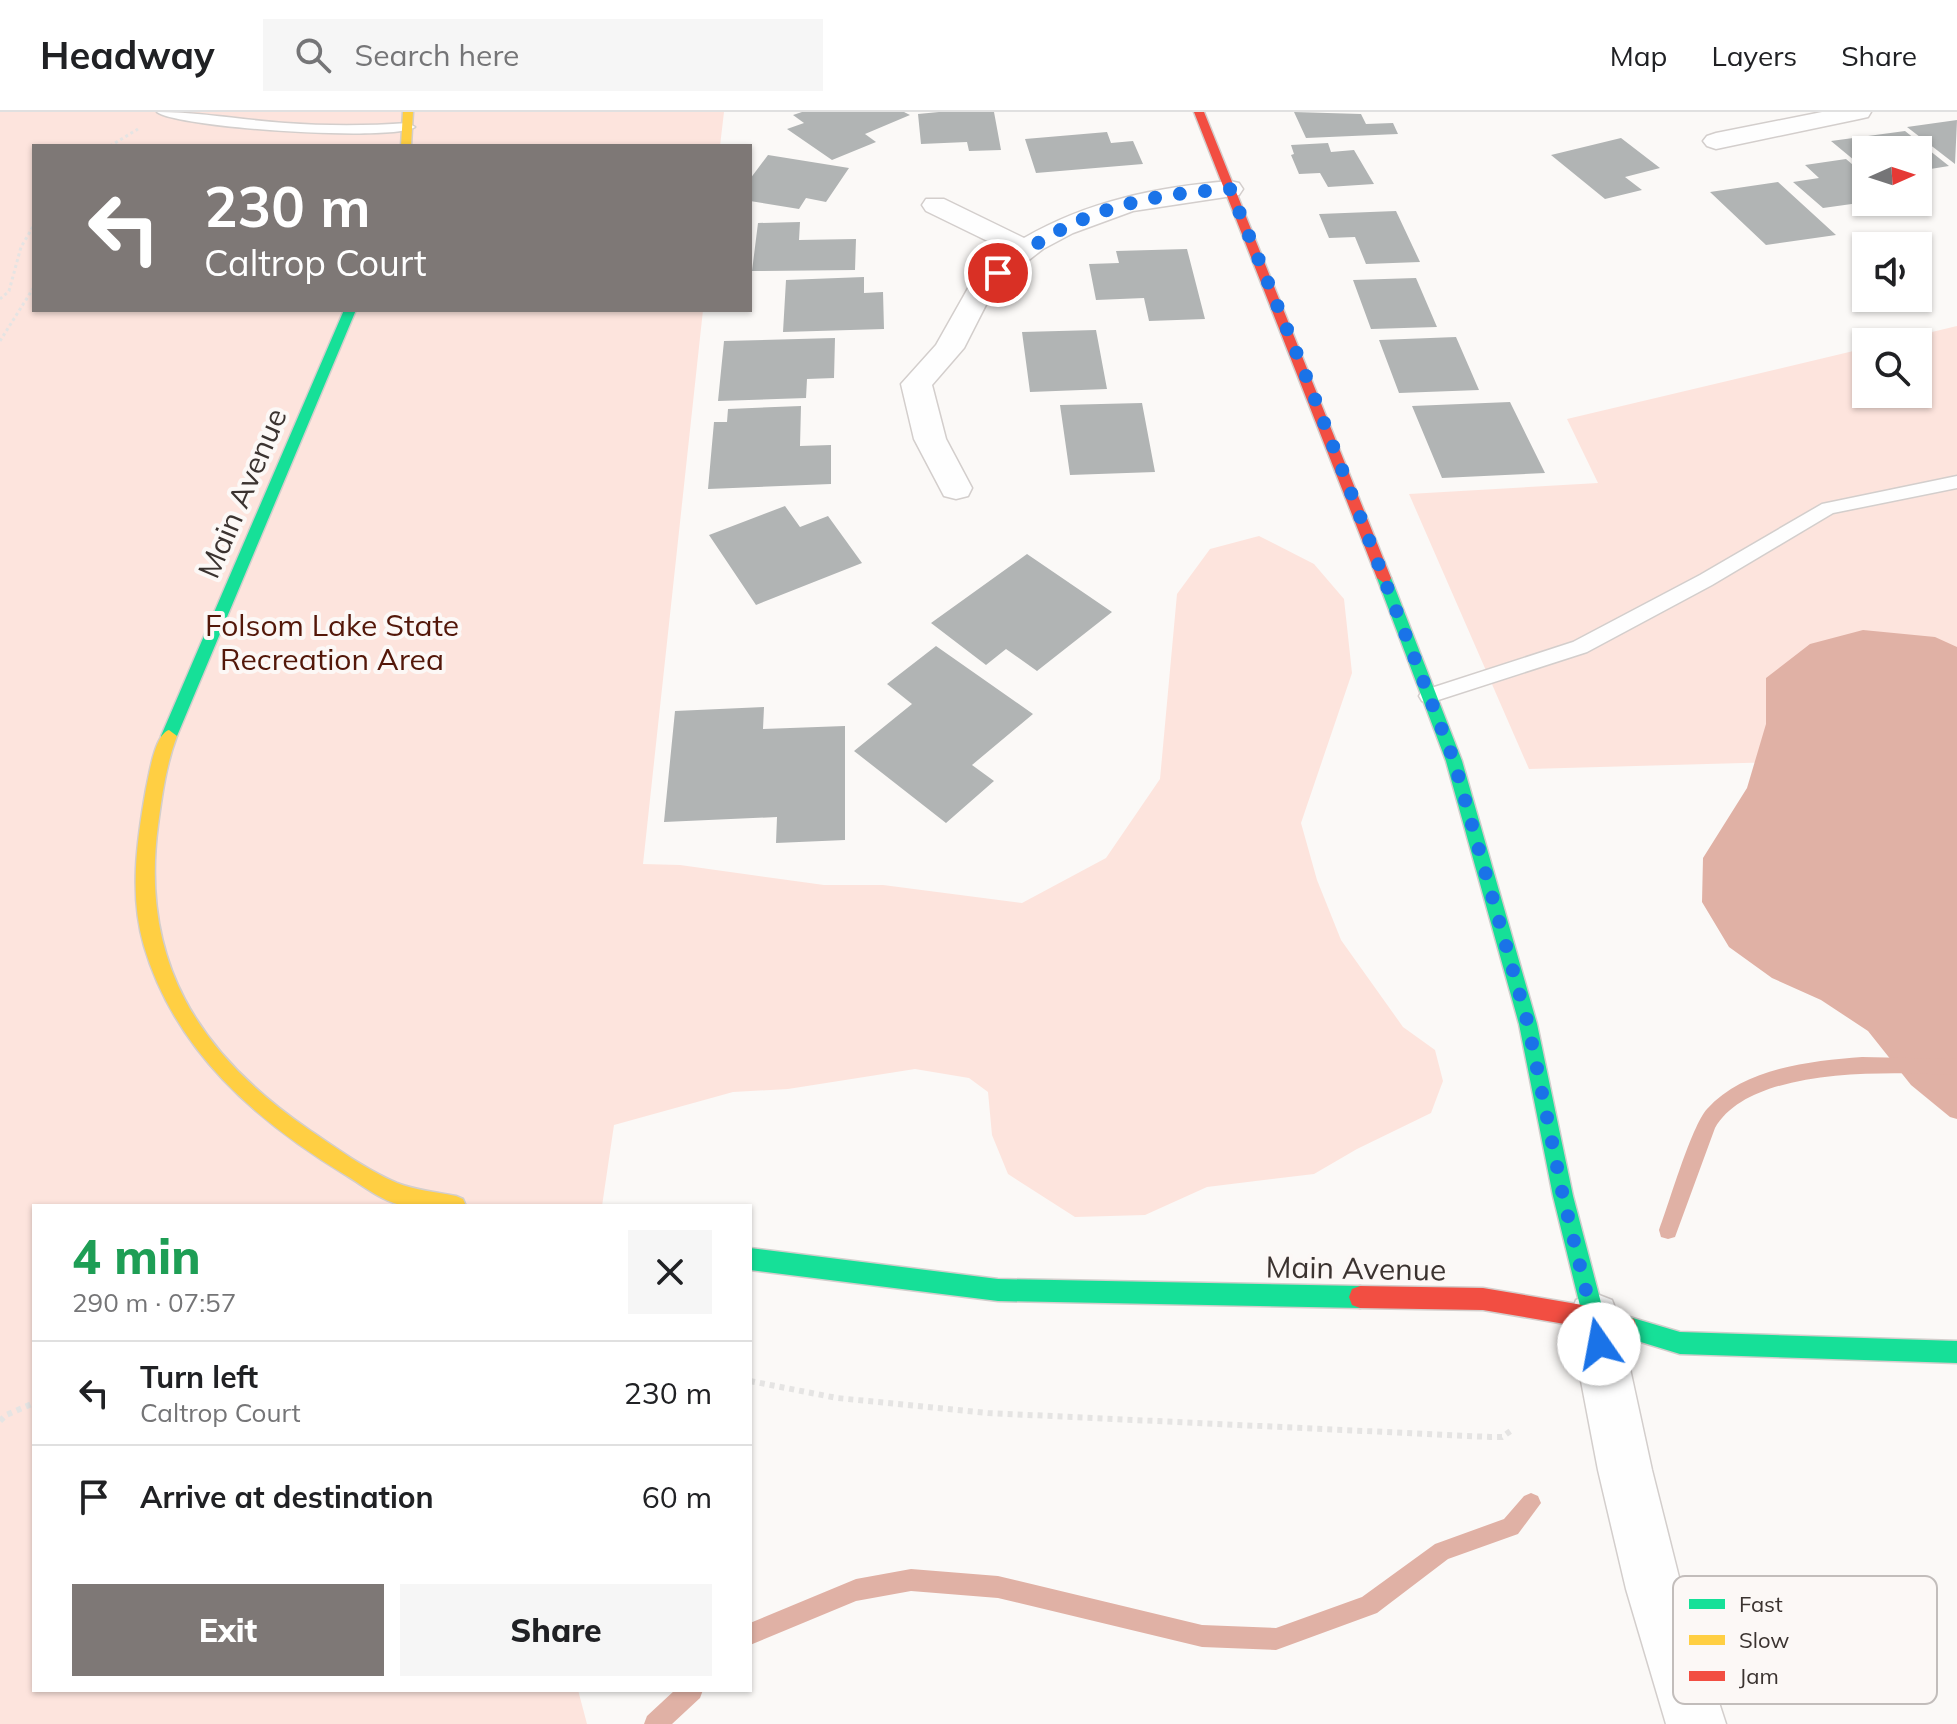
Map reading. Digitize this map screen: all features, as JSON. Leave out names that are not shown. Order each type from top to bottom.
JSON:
[{"type":"street","points":[[1199,112],[1308,381],[1454,761],[1528,1024],[1625,1470],[1654,1589],[1673,1650]]},
{"type":"street","points":[[1716,141],[1859,112]]},
{"type":"street","points":[[406,144],[408,119]]},
{"type":"street","points":[[956,488],[930,439],[916,384],[949,348],[967,309],[980,290],[1025,249],[1070,223],[1119,205],[1165,195],[1230,189]]},
{"type":"street","points":[[935,205],[1025,249]]},
{"type":"street","name":"Main Avenue","points":[[349,312],[160,758],[147,829],[146,887],[152,944],[165,979],[191,1028],[225,1074],[279,1123],[326,1154],[396,1193],[447,1204]]},
{"type":"street","name":"Main Avenue","points":[[752,1259],[998,1290],[1469,1298],[1594,1318],[1680,1343],[1957,1352]]},
{"type":"street","points":[[1690,1704],[1696,1724]]},
{"type":"lane","points":[[163,112],[233,124],[380,129],[408,119]]},
{"type":"lane","points":[[1429,696],[1580,647],[1706,580],[1828,508],[1957,482]]},
{"type":"path","points":[[0,299],[14,279],[21,247],[32,228]]},
{"type":"path","points":[[0,341],[32,290]]},
{"type":"path","points":[[752,1381],[837,1398],[988,1413],[1490,1437],[1502,1437],[1512,1430]]},
{"type":"path","points":[[0,1421],[6,1415],[32,1404]]},
{"type":"green space","name":"Folsom Lake State Recreation Area","points":[[0,112],[724,112],[720,144],[32,144],[32,312],[703,312],[643,864],[680,865],[824,885],[883,885],[1022,903],[1106,858],[1160,779],[1177,594],[1210,549],[1259,536],[1314,564],[1344,599],[1352,673],[1301,823],[1317,880],[1341,940],[1403,1027],[1435,1050],[1443,1081],[1431,1113],[1314,1174],[1207,1187],[1145,1215],[1075,1217],[1008,1174],[992,1135],[988,1092],[969,1078],[915,1069],[788,1089],[733,1092],[614,1125],[602,1204],[32,1204],[32,1692],[579,1692],[587,1724],[0,1724]]},
{"type":"green space","points":[[1957,326],[1957,757],[1529,769],[1409,494],[1598,483],[1567,419],[1852,351],[1852,408],[1932,408],[1932,332]]},
{"type":"shaded area","points":[[1863,630],[1935,637],[1957,647],[1957,1119],[1950,1117],[1911,1085],[1868,1031],[1821,1000],[1772,978],[1729,947],[1702,902],[1703,858],[1747,788],[1766,724],[1766,678],[1810,644]]},
{"type":"building","points":[[802,112],[904,112],[910,115],[865,134],[876,142],[832,160],[787,129],[804,123],[793,115]]},
{"type":"building","points":[[994,112],[1001,150],[969,151],[967,142],[921,144],[918,114]]},
{"type":"building","points":[[1294,112],[1361,114],[1366,124],[1393,123],[1398,134],[1306,138]]},
{"type":"building","points":[[1957,120],[1955,164],[1932,146],[1932,136],[1919,136],[1907,127]]},
{"type":"building","points":[[1905,131],[1911,136],[1868,136]]},
{"type":"building","points":[[1107,132],[1111,143],[1133,141],[1143,164],[1036,173],[1025,139]]},
{"type":"building","points":[[1621,138],[1660,168],[1625,177],[1642,190],[1605,199],[1551,155]]},
{"type":"building","points":[[1852,138],[1852,158],[1831,141]]},
{"type":"building","points":[[1328,143],[1331,152],[1354,150],[1374,184],[1328,187],[1320,173],[1299,174],[1291,155],[1294,154],[1291,145]]},
{"type":"building","points":[[1932,152],[1949,166],[1932,169]]},
{"type":"building","points":[[768,155],[849,168],[826,202],[806,198],[799,209],[752,201],[752,176]]},
{"type":"building","points":[[1846,159],[1852,164],[1852,204],[1823,208],[1793,182],[1819,178],[1805,165]]},
{"type":"building","points":[[1778,182],[1836,235],[1766,245],[1710,192]]},
{"type":"building","points":[[1396,211],[1420,262],[1366,264],[1355,237],[1329,238],[1319,214]]},
{"type":"building","points":[[800,222],[799,240],[856,239],[855,270],[752,271],[758,223]]},
{"type":"building","points":[[1187,249],[1205,319],[1149,321],[1144,298],[1096,300],[1089,264],[1119,263],[1116,251]]},
{"type":"building","points":[[864,277],[864,293],[883,292],[884,329],[783,332],[786,280]]},
{"type":"building","points":[[1416,278],[1437,327],[1371,329],[1353,280]]},
{"type":"building","points":[[1096,330],[1107,389],[1030,392],[1022,332]]},
{"type":"building","points":[[1456,337],[1479,390],[1399,393],[1379,340]]},
{"type":"building","points":[[835,338],[834,378],[807,379],[806,398],[718,401],[724,341]]},
{"type":"building","points":[[1510,402],[1545,473],[1442,478],[1412,406]]},
{"type":"building","points":[[1142,403],[1155,472],[1070,475],[1060,405]]},
{"type":"building","points":[[801,406],[800,446],[831,445],[831,484],[708,489],[714,422],[727,422],[728,409]]},
{"type":"building","points":[[785,506],[800,527],[828,516],[862,563],[756,605],[709,535]]},
{"type":"building","points":[[1027,554],[1112,612],[1037,671],[1006,649],[986,665],[931,623]]},
{"type":"building","points":[[936,646],[1033,714],[972,765],[994,781],[946,823],[854,751],[912,704],[887,684]]},
{"type":"building","points":[[764,707],[763,729],[845,726],[845,840],[776,843],[777,817],[664,822],[675,711]]},
{"type":"waterway","points":[[1668,1230],[1708,1122],[1736,1097],[1764,1083],[1828,1068],[1862,1065],[1957,1067]]},
{"type":"waterway","points":[[752,1633],[856,1590],[911,1580],[998,1587],[1202,1636],[1276,1639],[1369,1605],[1442,1551],[1511,1527],[1531,1503]]},
{"type":"waterway","points":[[655,1724],[690,1692]]},
{"type":"traffic: fast","points":[[169,736],[349,312]]},
{"type":"traffic: fast","points":[[1384,578],[1454,761],[1528,1024],[1563,1196],[1594,1318]]},
{"type":"traffic: fast","points":[[752,1259],[998,1290],[1360,1297]]},
{"type":"traffic: fast","points":[[1626,1327],[1680,1343],[1957,1352]]},
{"type":"traffic: slow","points":[[406,144],[408,112]]},
{"type":"traffic: slow","points":[[169,736],[159,766],[152,808],[145,882],[153,945],[183,1015],[229,1075],[286,1125],[391,1190],[446,1204]]},
{"type":"traffic: jam","points":[[1199,112],[1384,578]]},
{"type":"traffic: jam","points":[[1360,1297],[1483,1299],[1594,1318],[1626,1327]]},
{"type":"route","points":[[998,273],[1025,249],[1046,236],[1098,212],[1165,195],[1230,189],[1308,381],[1454,761],[1528,1024],[1563,1196],[1599,1344]]}]
